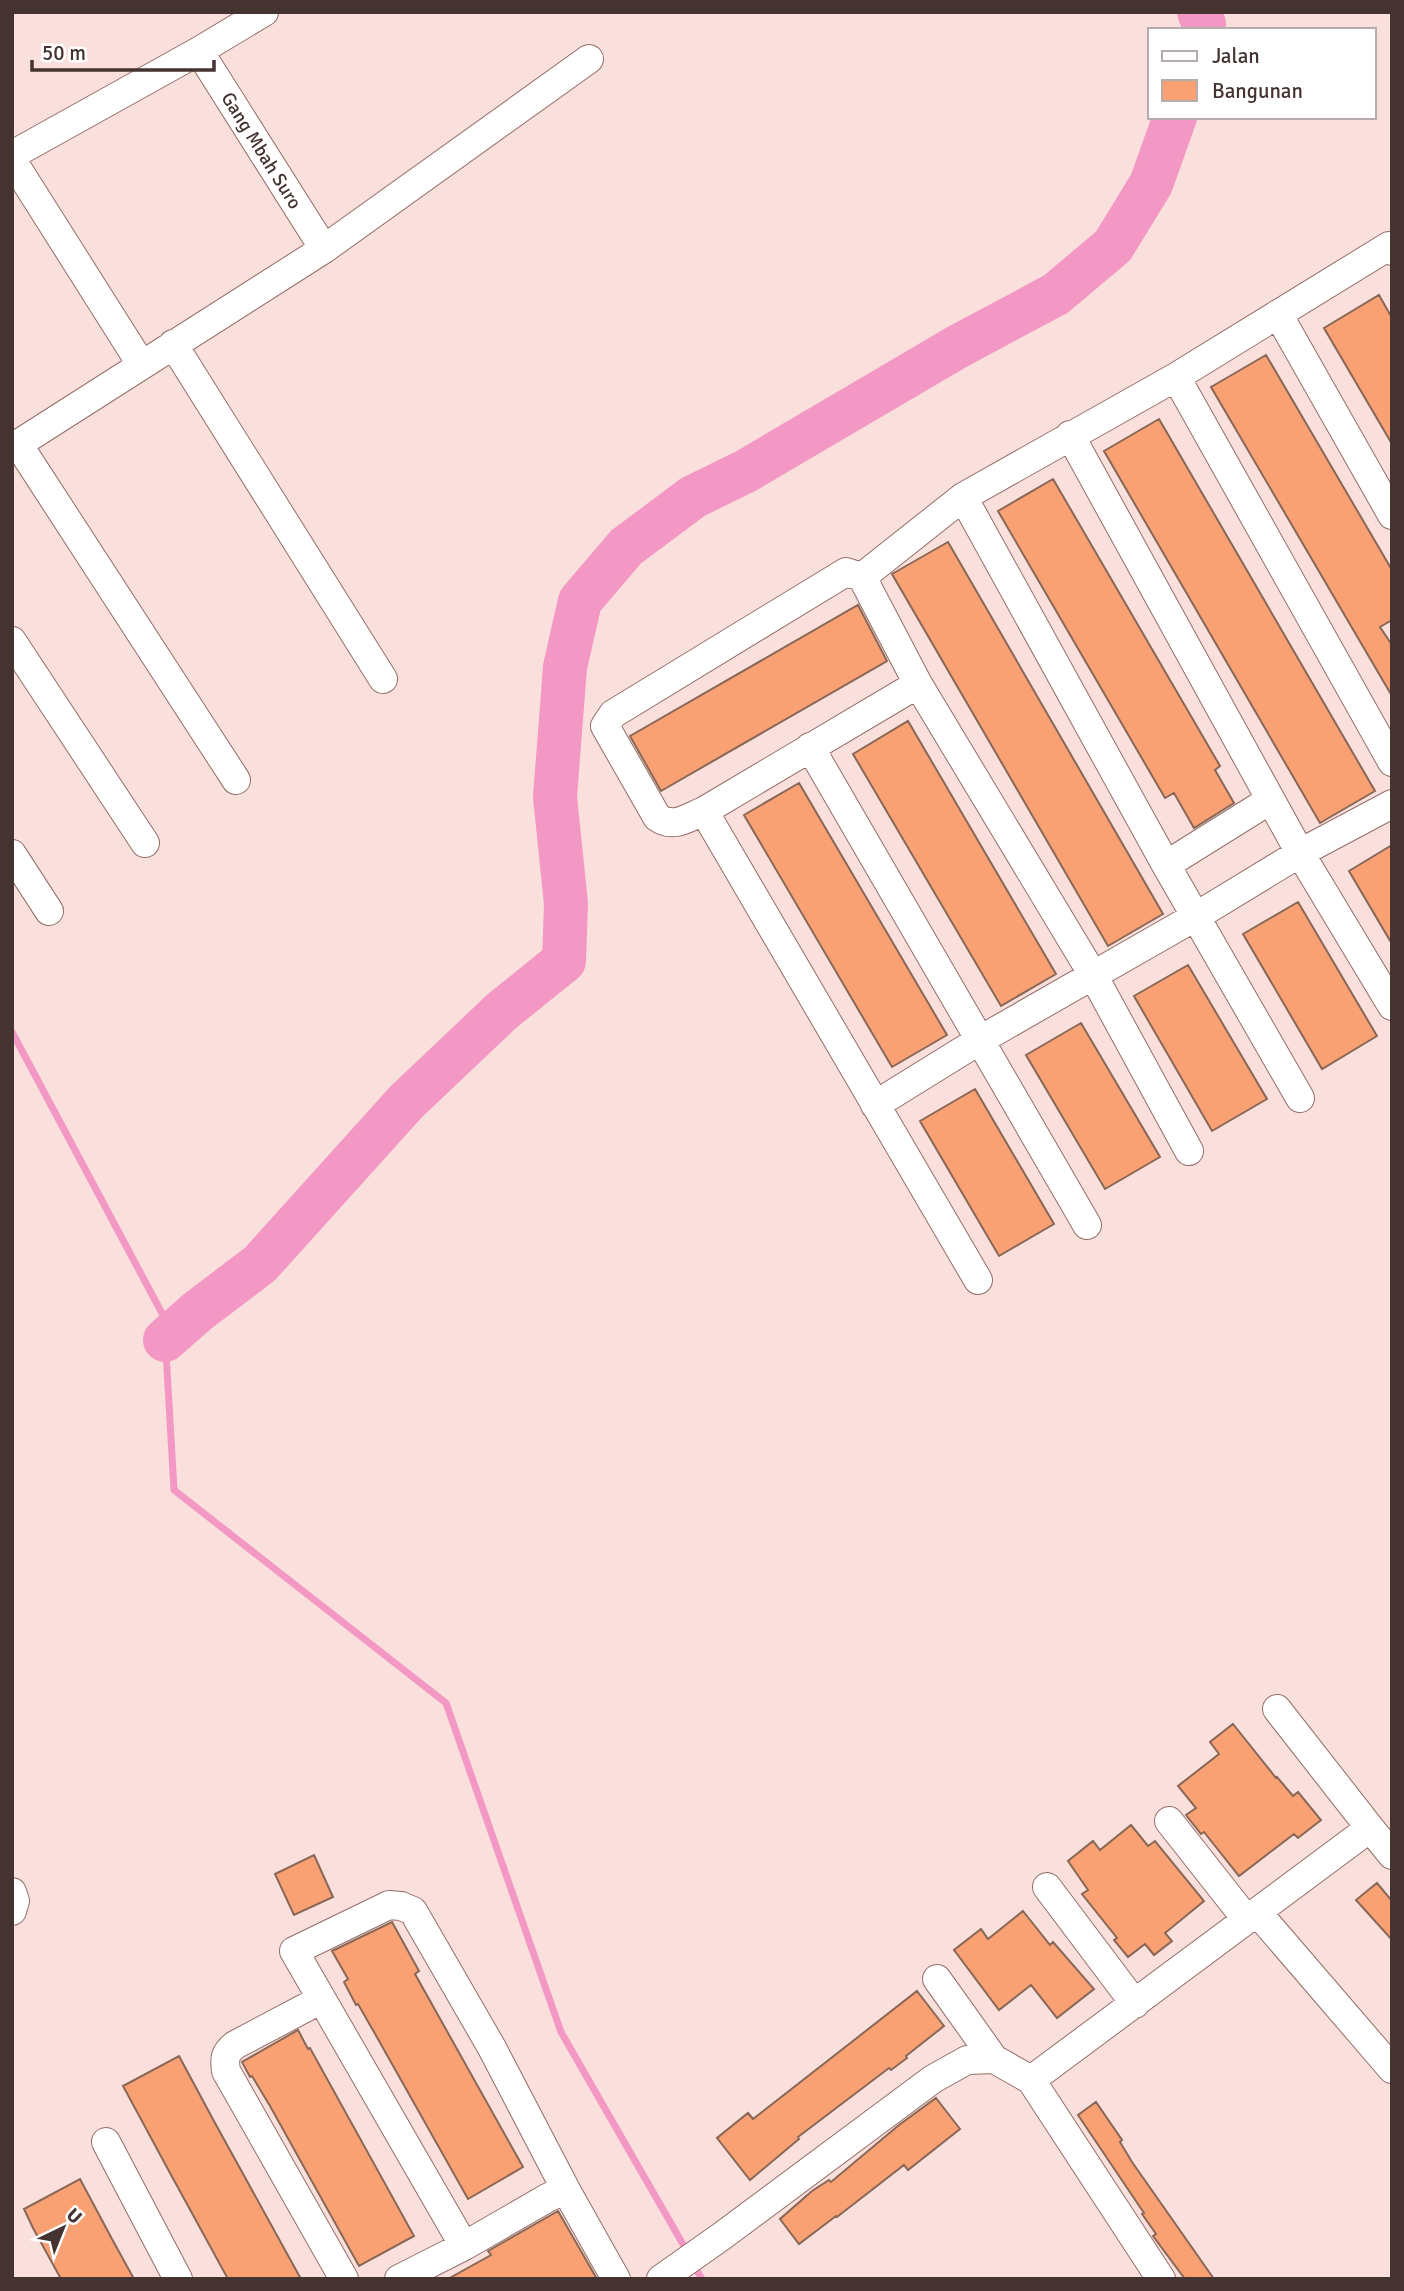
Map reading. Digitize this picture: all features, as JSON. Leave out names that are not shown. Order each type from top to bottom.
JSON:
[{"type":"street","points":[[141,364],[12,157],[264,12]]},
{"type":"street","name":"Gang Mbah Suro","points":[[199,51],[324,249]]},
{"type":"street","points":[[236,780],[15,446],[324,249],[589,59]]},
{"type":"street","points":[[862,577],[963,497],[1176,377],[1389,246],[1392,251]]},
{"type":"street","points":[[1278,314],[1392,515]]},
{"type":"street","points":[[173,344],[383,679]]},
{"type":"street","points":[[1176,377],[1392,762]]},
{"type":"street","points":[[1070,435],[1270,800],[1392,1006]]},
{"type":"street","points":[[963,497],[1195,917],[1300,1098]]},
{"type":"street","points":[[918,684],[704,811],[673,824],[657,817],[605,726],[613,714],[846,572],[862,577],[918,684],[1093,975],[1189,1152]]},
{"type":"street","points":[[12,640],[145,844]]},
{"type":"street","points":[[810,747],[1087,1225]]},
{"type":"street","points":[[1166,865],[1270,800]]},
{"type":"street","points":[[875,1105],[980,1040],[1195,917],[1300,853],[1392,804]]},
{"type":"street","points":[[704,811],[978,1280]]},
{"type":"street","points":[[12,854],[49,911]]},
{"type":"street","points":[[1276,1709],[1392,1855]]},
{"type":"street","points":[[1169,1821],[1392,2069]]},
{"type":"street","points":[[1031,2080],[1370,1828]]},
{"type":"street","points":[[1047,1887],[1135,2004]]},
{"type":"street","points":[[12,1892],[15,1901],[12,1911]]},
{"type":"street","points":[[464,2246],[294,1951],[389,1905],[413,1911],[492,2048],[615,2279]]},
{"type":"street","points":[[937,1979],[993,2059],[1031,2080],[1161,2279]]},
{"type":"street","points":[[320,2000],[235,2045],[227,2051],[224,2061],[226,2071],[344,2279]]},
{"type":"street","points":[[665,2276],[933,2079],[967,2060],[993,2059]]},
{"type":"street","points":[[106,2142],[178,2279]]},
{"type":"street","points":[[400,2279],[464,2246],[548,2197],[566,2190]]},
{"type":"building","points":[[1379,295],[1392,318],[1392,444],[1324,328]]},
{"type":"building","points":[[1266,355],[1392,570],[1392,620],[1380,627],[1392,645],[1392,696],[1211,387]]},
{"type":"building","points":[[1159,419],[1375,791],[1320,823],[1104,451]]},
{"type":"building","points":[[1053,479],[1220,766],[1215,770],[1234,803],[1194,828],[1174,793],[1165,798],[998,511]]},
{"type":"building","points":[[948,542],[1163,914],[1108,946],[892,574]]},
{"type":"building","points":[[858,605],[887,661],[661,791],[630,736]]},
{"type":"building","points":[[908,721],[1056,974],[1001,1006],[853,754]]},
{"type":"building","points":[[799,783],[947,1035],[892,1067],[744,815]]},
{"type":"building","points":[[1392,845],[1392,944],[1349,871]]},
{"type":"building","points":[[1298,902],[1377,1036],[1322,1069],[1243,934]]},
{"type":"building","points":[[1188,965],[1267,1099],[1212,1131],[1134,996]]},
{"type":"building","points":[[1081,1023],[1160,1157],[1105,1189],[1026,1055]]},
{"type":"building","points":[[975,1089],[1054,1224],[999,1256],[920,1121]]},
{"type":"building","points":[[1233,1724],[1276,1778],[1293,1796],[1298,1792],[1321,1820],[1298,1838],[1294,1834],[1239,1876],[1204,1832],[1201,1834],[1186,1815],[1196,1808],[1178,1786],[1219,1754],[1210,1742]]},
{"type":"building","points":[[1131,1825],[1148,1846],[1155,1841],[1204,1901],[1165,1933],[1172,1941],[1154,1955],[1145,1944],[1128,1957],[1114,1940],[1117,1938],[1082,1894],[1088,1890],[1068,1861],[1093,1841],[1100,1850]]},
{"type":"building","points":[[314,1855],[333,1897],[294,1915],[275,1874]]},
{"type":"building","points":[[1377,1883],[1392,1901],[1392,1940],[1356,1900]]},
{"type":"building","points":[[1023,1911],[1050,1945],[1053,1942],[1094,1989],[1057,2018],[1031,1985],[999,2010],[954,1950],[981,1929],[988,1939]]},
{"type":"building","points":[[392,1922],[419,1971],[415,1974],[523,2167],[468,2199],[358,2004],[356,2005],[344,1982],[348,1979],[332,1951]]},
{"type":"building","points":[[917,1991],[944,2026],[906,2056],[907,2058],[891,2070],[889,2068],[798,2137],[799,2139],[750,2180],[717,2138],[748,2113],[753,2119]]},
{"type":"building","points":[[298,2030],[414,2236],[359,2266],[270,2106],[242,2062]]},
{"type":"building","points":[[179,2056],[301,2279],[228,2279],[170,2173],[123,2086]]},
{"type":"building","points":[[936,2098],[960,2129],[908,2170],[904,2165],[799,2244],[780,2219],[812,2191],[829,2180],[831,2182]]},
{"type":"building","points":[[1096,2102],[1122,2140],[1120,2142],[1132,2162],[1214,2279],[1185,2279],[1153,2236],[1156,2234],[1142,2214],[1144,2213],[1078,2115]]},
{"type":"building","points":[[80,2179],[134,2279],[61,2279],[33,2228],[24,2209]]},
{"type":"building","points":[[558,2211],[597,2279],[448,2279],[491,2255],[488,2251]]},
{"type":"waterway","points":[[1199,12],[1203,28]]},
{"type":"waterway","points":[[165,1340],[260,1264],[406,1102],[502,1011],[564,961],[566,904],[555,797],[565,667],[580,601],[626,547],[693,497],[746,471],[957,347],[1056,294],[1113,246],[1151,184],[1174,119]]},
{"type":"waterway","points":[[12,1032],[164,1317],[174,1490],[446,1703],[561,2032],[688,2253]]},
{"type":"waterway","points":[[693,2264],[702,2279]]}]
